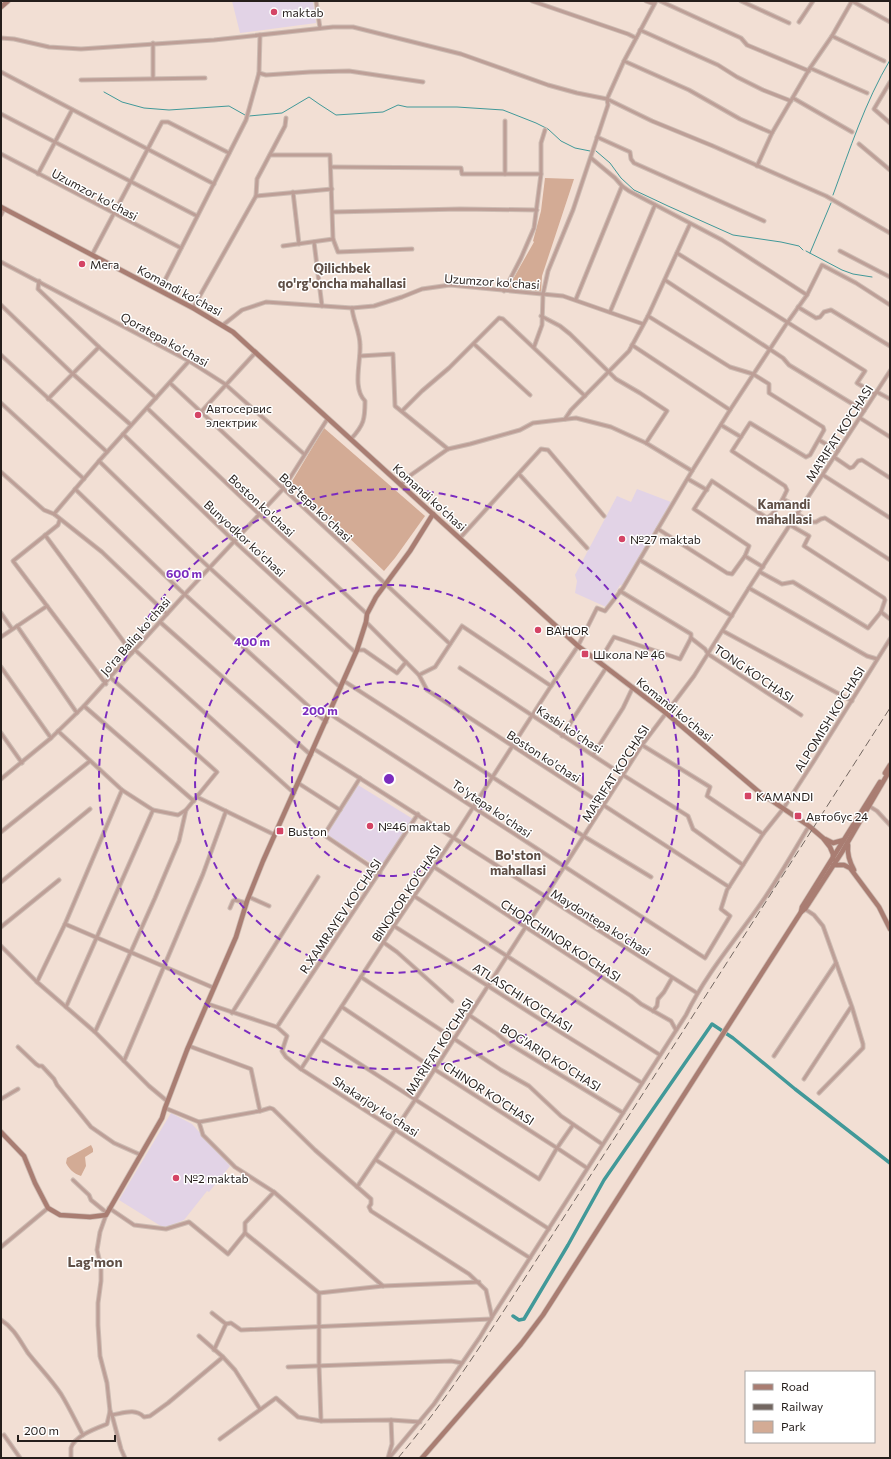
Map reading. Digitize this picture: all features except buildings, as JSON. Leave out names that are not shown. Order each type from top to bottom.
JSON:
[{"type":"main road","points":[[1,7],[8,1]]},
{"type":"main road","name":"Komandi ko‘chasi","points":[[3,208],[160,290],[223,325],[256,352],[578,646],[666,713],[749,784],[809,826],[823,838],[830,847],[833,854],[833,859]]},
{"type":"main road","points":[[1,1132],[24,1156],[35,1183],[48,1208],[60,1215],[90,1217],[107,1212],[162,1118],[164,1108],[189,1046],[236,937],[248,897],[357,652],[367,614],[376,597],[410,551],[433,514]]},
{"type":"main road","points":[[422,1458],[522,1344],[543,1315],[833,865],[890,765]]},
{"type":"main road","points":[[803,911],[802,907],[870,806],[890,770]]},
{"type":"main road","points":[[823,838],[833,843],[847,840]]},
{"type":"main road","points":[[847,840],[847,852],[850,863],[861,882]]},
{"type":"main road","points":[[833,865],[844,865],[850,868],[879,907],[890,929]]},
{"type":"street","points":[[316,1],[320,28]]},
{"type":"street","points":[[532,1],[636,38]]},
{"type":"street","points":[[534,347],[542,325],[542,294],[548,271],[573,210],[591,158],[608,105],[607,99],[624,61],[655,3],[646,1]]},
{"type":"street","points":[[660,1],[741,38],[747,44],[867,93]]},
{"type":"street","points":[[741,1],[789,23]]},
{"type":"street","points":[[799,22],[813,1]]},
{"type":"street","points":[[757,166],[772,133],[809,69],[832,36],[852,1],[890,22]]},
{"type":"street","points":[[1,38],[14,39],[50,47],[81,49],[214,40],[320,28],[353,27],[461,54],[548,85],[607,99],[652,121],[826,196],[890,233]]},
{"type":"street","points":[[640,30],[718,65],[737,77],[763,90],[792,99],[852,132]]},
{"type":"street","points":[[160,290],[246,120],[259,73],[260,35]]},
{"type":"street","points":[[832,36],[884,61]]},
{"type":"street","points":[[153,43],[153,78]]},
{"type":"street","points":[[624,61],[689,90],[740,119],[772,133]]},
{"type":"street","points":[[259,73],[266,75],[349,71],[423,82]]},
{"type":"street","points":[[1,72],[214,184]]},
{"type":"street","points":[[81,80],[205,78]]},
{"type":"street","points":[[890,82],[874,109],[890,123]]},
{"type":"street","points":[[38,174],[72,110]]},
{"type":"street","points":[[1,114],[197,216]]},
{"type":"street","points":[[193,308],[256,196],[257,179],[285,126],[286,118]]},
{"type":"street","points":[[505,121],[505,174]]},
{"type":"street","points":[[92,255],[162,122],[168,122],[229,153]]},
{"type":"street","points":[[504,291],[534,228],[541,174],[541,143],[545,130]]},
{"type":"street","points":[[597,137],[630,152],[631,159],[634,163],[764,221]]},
{"type":"street","points":[[859,144],[890,170]]},
{"type":"street","name":"Uzumzor ko'chasi","points":[[1,154],[113,214],[181,248]]},
{"type":"street","points":[[270,155],[330,155],[334,239],[338,252],[412,249]]},
{"type":"street","points":[[591,158],[615,178],[622,186],[722,240],[807,295]]},
{"type":"street","points":[[331,167],[460,168],[462,174],[541,174]]},
{"type":"street","points":[[576,299],[622,186]]},
{"type":"street","points":[[256,196],[332,188]]},
{"type":"street","points":[[293,192],[299,244]]},
{"type":"street","points":[[610,312],[655,205]]},
{"type":"street","points":[[1,215],[3,208]]},
{"type":"street","points":[[332,212],[460,209],[537,210]]},
{"type":"street","points":[[565,419],[584,396],[629,352],[648,316],[690,224]]},
{"type":"street","points":[[283,246],[334,239]]},
{"type":"street","points":[[314,242],[322,306]]},
{"type":"street","points":[[840,251],[890,277]]},
{"type":"street","points":[[677,253],[786,323],[865,371],[857,383],[890,399]]},
{"type":"street","name":"Qoratepa ko'chasi","points":[[1,262],[189,361],[225,384],[304,454]]},
{"type":"street","points":[[620,591],[730,410],[786,323],[807,295],[822,264],[856,283],[890,305]]},
{"type":"street","points":[[665,280],[783,358],[789,365],[864,411]]},
{"type":"street","points":[[39,282],[38,289],[99,347],[156,398]]},
{"type":"street","name":"Uzumzor ko'chasi","points":[[223,325],[242,310],[266,302],[352,308],[374,306],[422,289],[450,285],[563,296],[576,299],[643,324]]},
{"type":"street","points":[[1,305],[73,374],[131,425]]},
{"type":"street","points":[[798,307],[816,318],[820,317],[824,312],[831,310],[890,346]]},
{"type":"street","points":[[351,439],[360,429],[365,415],[365,400],[361,397],[357,377],[360,344],[352,308]]},
{"type":"street","points":[[541,316],[560,326],[570,334],[608,373],[667,411],[646,443]]},
{"type":"street","points":[[648,316],[730,367],[753,374],[769,384],[769,393],[823,427],[823,433],[810,455],[806,457],[750,423],[732,451],[785,486],[787,490],[783,499],[771,516],[767,518],[712,481],[706,490],[694,510],[749,546],[746,556],[732,574],[727,573],[658,530]]},
{"type":"street","points":[[402,411],[422,391],[449,368],[499,318],[503,318],[584,396]]},
{"type":"street","points":[[474,344],[530,395]]},
{"type":"street","points":[[632,345],[730,410]]},
{"type":"street","points":[[48,398],[99,347]]},
{"type":"street","points":[[201,412],[225,384],[256,352]]},
{"type":"street","points":[[360,356],[393,354],[395,406],[448,449]]},
{"type":"street","points":[[1,355],[107,452]]},
{"type":"street","points":[[54,514],[99,461],[189,361]]},
{"type":"street","name":"MA'RIFAT KO'CHASI","points":[[358,1187],[564,867],[585,837],[642,745],[694,676],[763,566],[890,371]]},
{"type":"street","name":"Bog'tepa ko'chasi","points":[[170,383],[450,644]]},
{"type":"street","points":[[1,403],[84,479]]},
{"type":"street","name":"Boston ko'chasi","points":[[147,408],[367,614]]},
{"type":"street","name":"Jo'ra Baliq ko'chasi","points":[[1,779],[51,738],[106,684],[133,651],[283,489],[328,418]]},
{"type":"street","points":[[402,485],[408,477],[448,449],[520,430],[533,423],[576,418],[589,420],[611,427],[646,443],[692,471]]},
{"type":"street","points":[[860,418],[890,437]]},
{"type":"street","points":[[721,425],[741,438]]},
{"type":"street","name":"Bunyodkor ko'chasi","points":[[124,434],[234,541],[357,652],[364,650],[397,673],[406,662]]},
{"type":"street","points":[[819,440],[838,451]]},
{"type":"street","points":[[460,538],[541,449],[548,450],[604,516]]},
{"type":"street","points":[[834,457],[850,468],[853,467],[858,461],[862,460],[890,478]]},
{"type":"street","points":[[99,461],[209,568],[341,688]]},
{"type":"street","points":[[1,472],[44,510],[54,514],[102,552],[167,614]]},
{"type":"street","points":[[519,474],[587,548]]},
{"type":"street","points":[[823,475],[890,518]]},
{"type":"street","points":[[688,479],[706,490]]},
{"type":"street","points":[[75,489],[185,594],[326,722]]},
{"type":"street","points":[[783,499],[801,509]]},
{"type":"street","points":[[798,514],[811,522],[816,522],[825,518],[890,560]]},
{"type":"street","points":[[60,519],[58,525],[13,561],[106,684]]},
{"type":"street","points":[[760,572],[782,584],[794,582],[868,628],[881,612],[885,600],[884,598],[804,546],[809,536],[790,525]]},
{"type":"street","points":[[45,535],[133,651],[294,793]]},
{"type":"street","points":[[746,556],[763,566]]},
{"type":"street","points":[[640,560],[732,616]]},
{"type":"street","points":[[749,588],[867,656],[877,659]]},
{"type":"street","name":"BINOKOR KO'CHASI","points":[[302,1069],[383,942],[454,837],[578,646],[597,608],[604,611],[620,591]]},
{"type":"street","name":"TONG KO'CHASI","points":[[620,591],[691,634],[691,638],[705,649],[708,654],[801,715]]},
{"type":"street","points":[[1,637],[46,606]]},
{"type":"street","points":[[881,612],[890,619]]},
{"type":"street","points":[[1,613],[12,629]]},
{"type":"street","points":[[160,622],[311,755]]},
{"type":"street","name":"Boston ko'chasi","points":[[366,622],[419,675],[427,690],[729,887]]},
{"type":"street","points":[[17,626],[77,713]]},
{"type":"street","points":[[419,675],[435,666],[444,656],[462,626],[551,686]]},
{"type":"street","points":[[722,632],[852,702]]},
{"type":"street","points":[[599,662],[614,636],[680,659],[691,638]]},
{"type":"street","name":"ALPOMISH KO'CHASI","points":[[704,958],[730,916],[721,909],[726,890],[763,834],[783,809],[852,702],[890,639]]},
{"type":"street","points":[[1,667],[51,738]]},
{"type":"street","name":"Kasbi ko'chasi","points":[[460,668],[562,736],[688,816],[693,829],[743,865]]},
{"type":"street","points":[[562,736],[606,668]]},
{"type":"street","points":[[58,731],[122,790],[153,810],[178,815],[186,810],[217,772],[111,678]]},
{"type":"street","points":[[344,681],[493,776],[585,837],[652,877]]},
{"type":"street","points":[[593,755],[633,688]]},
{"type":"street","points":[[84,706],[194,801]]},
{"type":"street","name":"To'ytepa ko'chasi","points":[[330,714],[474,806],[564,867],[704,958]]},
{"type":"street","points":[[1,733],[22,763]]},
{"type":"street","points":[[642,745],[710,787],[708,796],[763,834]]},
{"type":"street","name":"Maydontepa ko'chasi","points":[[314,749],[418,814],[696,993]]},
{"type":"street","points":[[1,832],[90,762]]},
{"type":"street","points":[[360,778],[324,835],[380,873]]},
{"type":"street","points":[[298,783],[340,810]]},
{"type":"street","points":[[37,982],[64,924],[122,790]]},
{"type":"street","points":[[197,797],[275,835]]},
{"type":"street","points":[[870,806],[890,825]]},
{"type":"street","points":[[1,882],[90,809]]},
{"type":"street","points":[[66,1007],[153,810]]},
{"type":"street","points":[[95,1032],[156,898],[179,841],[186,810]]},
{"type":"street","points":[[124,1061],[203,874],[226,811]]},
{"type":"street","name":"R.XAMRAYEV KO'CHASI","points":[[277,1027],[418,814]]},
{"type":"street","points":[[389,1458],[434,1404],[462,1363],[686,1015],[696,993],[758,908],[809,826]]},
{"type":"street","name":"CHORCHINOR KO'CHASI","points":[[434,867],[653,1011],[671,1021],[676,1030]]},
{"type":"street","points":[[232,1013],[318,877]]},
{"type":"street","points":[[1,927],[59,880]]},
{"type":"street","points":[[414,896],[660,1055]]},
{"type":"street","points":[[248,897],[270,906]]},
{"type":"street","points":[[230,908],[235,900],[246,903]]},
{"type":"street","points":[[803,911],[814,915],[823,926],[852,1007],[863,1044],[863,1048],[819,1093]]},
{"type":"street","points":[[64,924],[215,988]]},
{"type":"street","name":"ATLASCHI KO'CHASI","points":[[394,926],[642,1083]]},
{"type":"street","points":[[383,942],[397,952],[452,1001]]},
{"type":"street","points":[[1,946],[37,982],[95,1032],[167,1101]]},
{"type":"street","points":[[774,1056],[836,964]]},
{"type":"street","points":[[361,977],[501,1070],[529,1086],[554,1110],[573,1125],[602,1144]]},
{"type":"street","points":[[653,1011],[672,978]]},
{"type":"street","points":[[208,1004],[277,1027]]},
{"type":"street","name":"CHINOR KO'CHASI","points":[[342,1006],[434,1069],[587,1168]]},
{"type":"street","points":[[804,1079],[852,1007]]},
{"type":"street","name":"BOG'ARIQ KO'CHASI","points":[[469,1015],[508,1043],[623,1113]]},
{"type":"street","name":"Shakarjoy ko'chasi","points":[[277,1027],[287,1036],[282,1050],[286,1057],[302,1069],[549,1229]]},
{"type":"street","points":[[321,1039],[539,1179],[557,1148],[573,1125]]},
{"type":"street","points":[[189,1046],[250,1069],[260,1111]]},
{"type":"street","points":[[18,1047],[36,1064],[42,1066],[92,1127],[114,1143],[141,1155]]},
{"type":"street","points":[[1,1098],[18,1089]]},
{"type":"street","points":[[164,1108],[199,1122],[270,1108],[273,1109],[315,1150],[371,1199],[371,1204],[369,1207],[371,1212],[469,1274],[479,1282],[486,1290],[491,1318]]},
{"type":"street","points":[[199,1122],[204,1135],[235,1167],[274,1192],[382,1286]]},
{"type":"street","points":[[376,1160],[530,1258]]},
{"type":"street","points":[[73,1180],[89,1195],[91,1200],[107,1212],[134,1225],[166,1229],[189,1222],[228,1254],[245,1233],[245,1223],[274,1192]]},
{"type":"street","points":[[1,1247],[48,1208]]},
{"type":"street","points":[[71,1458],[71,1447],[83,1435],[107,1424],[110,1411],[107,1383],[100,1356],[98,1325],[101,1267],[97,1250],[100,1232],[107,1212]]},
{"type":"street","points":[[245,1233],[320,1293],[382,1286],[479,1282]]},
{"type":"street","points":[[320,1293],[319,1365],[321,1421]]},
{"type":"street","points":[[212,1313],[226,1324],[231,1323],[241,1330],[491,1318]]},
{"type":"street","points":[[1,1320],[18,1336],[28,1353],[45,1372],[61,1395],[83,1435]]},
{"type":"street","points":[[214,1350],[226,1324]]},
{"type":"street","points":[[199,1336],[223,1357],[234,1370],[260,1409]]},
{"type":"street","points":[[112,1415],[133,1411],[140,1413],[144,1417],[150,1416],[168,1403],[223,1357]]},
{"type":"street","points":[[288,1367],[451,1361],[462,1363]]},
{"type":"street","points":[[220,1438],[276,1398],[298,1417],[321,1421],[391,1420],[420,1422]]},
{"type":"street","points":[[110,1411],[125,1458]]},
{"type":"street","points":[[389,1458],[392,1444],[391,1420]]},
{"type":"street","points":[[4,1435],[20,1458]]},
{"type":"shaded area","name":"maktab","points":[[232,1],[313,1],[316,23],[240,33]]},
{"type":"shaded area","name":"№27 maktab","points":[[637,489],[671,502],[623,586],[620,585],[606,607],[575,593],[577,581],[575,575],[617,496],[631,502]]},
{"type":"shaded area","name":"№46 maktab","points":[[358,785],[413,819],[380,869],[326,834]]},
{"type":"shaded area","name":"№2 maktab","points":[[171,1113],[192,1124],[230,1166],[209,1192],[207,1191],[184,1220],[164,1228],[119,1200]]},
{"type":"green space","points":[[545,178],[574,179],[542,276],[541,292],[508,288],[534,242],[541,211]]},
{"type":"green space","points":[[324,428],[425,516],[384,571],[291,483]]},
{"type":"green space","points":[[91,1145],[93,1152],[85,1157],[86,1166],[81,1176],[78,1175],[67,1165],[67,1158]]},
{"type":"waterway","points":[[833,195],[865,109],[890,60]]},
{"type":"waterway","points":[[104,92],[122,102],[144,108],[169,110],[229,106],[245,115]]},
{"type":"waterway","points":[[249,116],[282,113],[309,97],[336,115],[383,112],[398,105],[407,107],[457,107],[503,110],[548,129],[561,141],[575,148],[590,151]]},
{"type":"waterway","points":[[596,151],[610,163],[621,178],[634,190],[733,235],[781,242],[799,246],[803,250]]},
{"type":"waterway","points":[[810,253],[831,203]]},
{"type":"waterway","points":[[806,251],[842,270],[853,274],[872,277]]},
{"type":"waterway","points":[[513,1316],[519,1320],[524,1319],[568,1245],[604,1180],[712,1024],[733,1038],[795,1089],[890,1163]]},
{"type":"railway","points":[[398,1458],[440,1404],[505,1309],[890,708]]},
{"type":"place","name":"maktab","points":[[274,12]]},
{"type":"place","name":"Мега","points":[[82,264]]},
{"type":"place","name":"Автосервис электрик","points":[[198,415]]},
{"type":"place","name":"№27 maktab","points":[[622,539]]},
{"type":"place","name":"BAHOR","points":[[538,630]]},
{"type":"place","name":"Школа № 46","points":[[585,654]]},
{"type":"place","name":"KAMANDI","points":[[748,796]]},
{"type":"place","name":"Автобус 24","points":[[798,816]]},
{"type":"place","name":"№46 maktab","points":[[370,826]]},
{"type":"place","name":"Buston","points":[[280,831]]},
{"type":"place","name":"№2 maktab","points":[[176,1178]]},
{"type":"district","name":"Qilichbek qo'rg'oncha mahallasi","points":[[342,276]]},
{"type":"district","name":"Kamandi mahallasi","points":[[784,512]]},
{"type":"district","name":"Bo'ston mahallasi","points":[[518,862]]},
{"type":"district","name":"Lag'mon","points":[[95,1261]]}]
